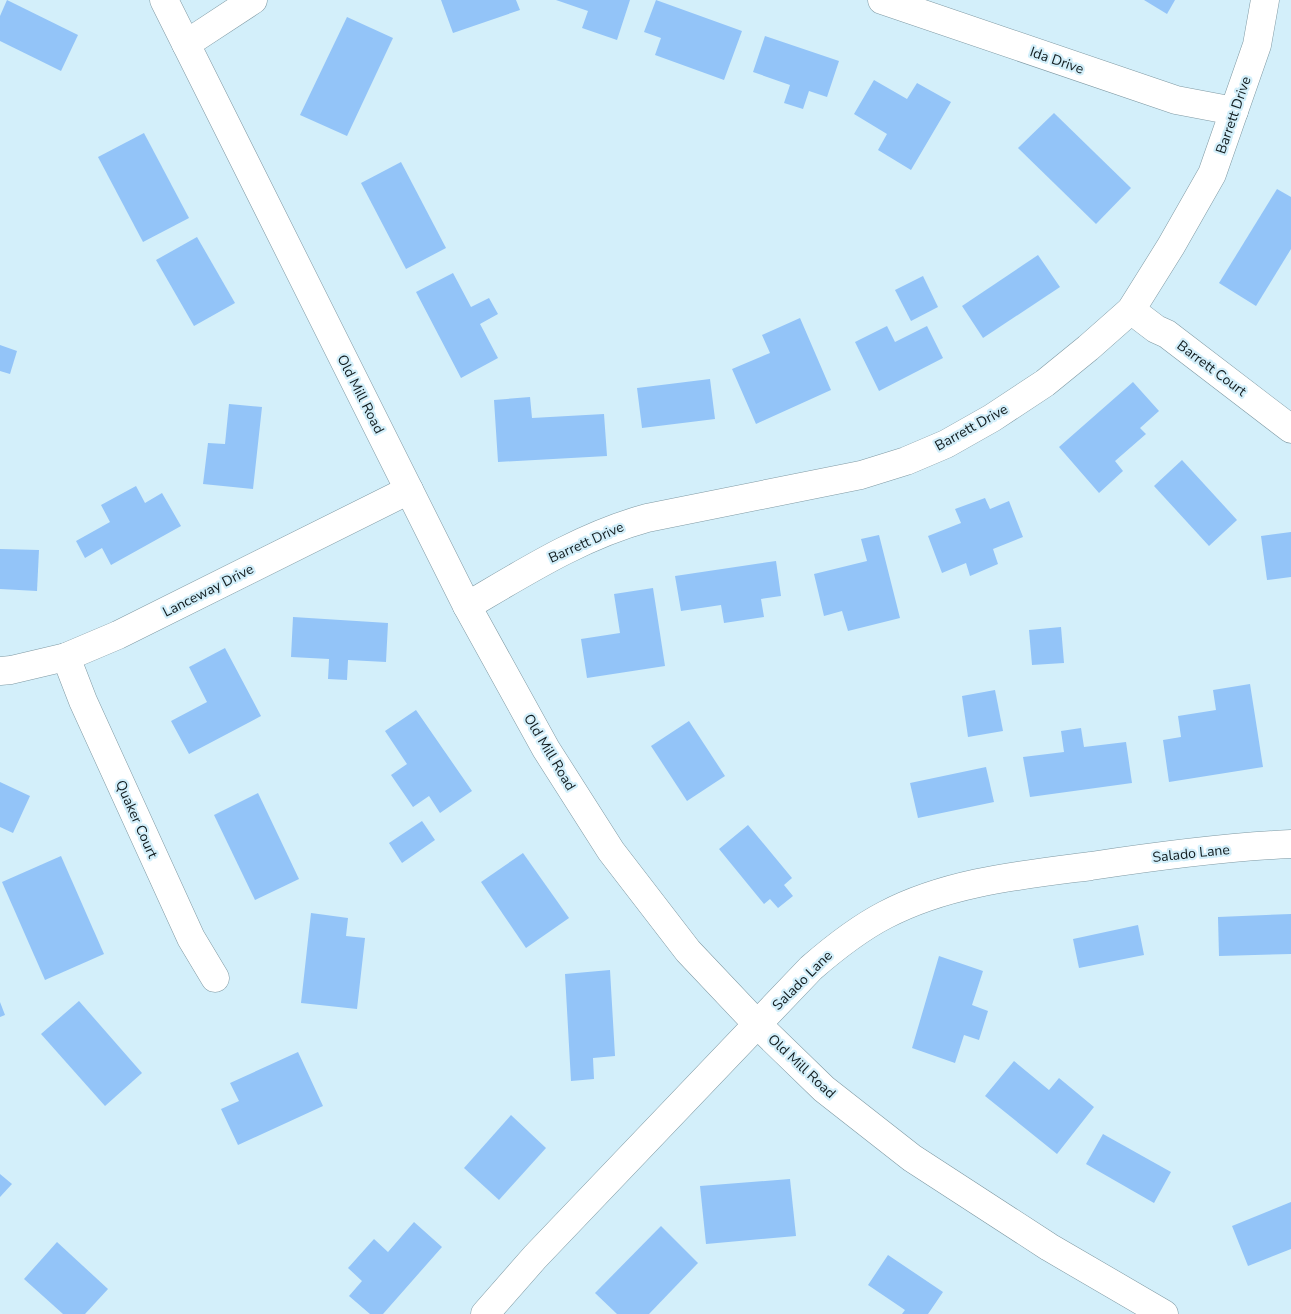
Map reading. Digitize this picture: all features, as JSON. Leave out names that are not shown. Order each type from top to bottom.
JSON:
[{"type":"street","name":"Old Mill Road","points":[[164,0],[467,606],[546,749],[611,851],[688,951],[758,1025],[824,1089],[912,1158],[1049,1247],[1164,1314]]},
{"type":"street","points":[[186,44],[254,0]]},
{"type":"street","name":"Ida Drive","points":[[882,0],[1176,100],[1234,111]]},
{"type":"street","name":"Barrett Drive","points":[[467,606],[560,552],[620,525],[861,475],[906,461],[946,444],[992,418],[1044,383],[1131,310],[1171,246],[1212,174],[1257,45],[1265,0]]},
{"type":"street","name":"Barrett Court","points":[[1131,310],[1156,329],[1167,334],[1291,429]]},
{"type":"street","name":"Lanceway Drive","points":[[0,671],[12,670],[66,657],[118,635],[409,490]]},
{"type":"street","name":"Quaker Court","points":[[66,657],[83,701],[191,938],[216,978]]},
{"type":"street","name":"Salado Lane","points":[[484,1314],[535,1257],[811,968],[854,934],[885,915],[918,900],[956,889],[1011,877],[1163,855],[1291,844]]},
{"type":"building","points":[[7,0],[78,35],[61,71],[0,41],[0,16]]},
{"type":"building","points":[[441,0],[516,0],[520,10],[453,33]]},
{"type":"building","points":[[556,0],[630,0],[617,40],[582,28],[588,11]]},
{"type":"building","points":[[656,0],[742,31],[724,80],[655,55],[661,38],[644,32]]},
{"type":"building","points":[[1144,0],[1175,0],[1167,14]]},
{"type":"building","points":[[347,17],[393,38],[347,136],[300,115]]},
{"type":"building","points":[[765,36],[839,61],[827,97],[809,91],[803,109],[784,103],[790,85],[753,72]]},
{"type":"building","points":[[874,80],[907,99],[917,83],[951,102],[911,170],[878,150],[887,134],[854,114]]},
{"type":"building","points":[[1054,113],[1131,188],[1096,224],[1018,148]]},
{"type":"building","points":[[144,133],[189,218],[143,242],[98,157]]},
{"type":"building","points":[[401,162],[446,248],[406,269],[361,183]]},
{"type":"building","points":[[1277,189],[1291,197],[1291,249],[1256,306],[1219,283]]},
{"type":"building","points":[[197,237],[235,303],[194,326],[156,260]]},
{"type":"building","points":[[1038,255],[1060,287],[983,338],[962,306]]},
{"type":"building","points":[[453,273],[471,307],[489,298],[498,314],[480,324],[498,358],[461,378],[416,292]]},
{"type":"building","points":[[923,276],[938,307],[911,321],[895,290]]},
{"type":"building","points":[[800,318],[831,390],[756,424],[732,369],[770,353],[762,335]]},
{"type":"building","points":[[887,326],[895,342],[927,326],[943,358],[879,391],[855,342]]},
{"type":"building","points":[[0,345],[17,351],[10,374],[0,371]]},
{"type":"building","points":[[710,379],[715,419],[642,428],[637,388]]},
{"type":"building","points":[[1133,382],[1159,411],[1140,428],[1146,434],[1115,461],[1123,471],[1099,493],[1059,447]]},
{"type":"building","points":[[530,397],[532,418],[604,414],[607,456],[498,462],[494,400]]},
{"type":"building","points":[[229,404],[262,407],[253,489],[203,484],[208,443],[225,444]]},
{"type":"building","points":[[1182,460],[1237,520],[1209,546],[1154,486]]},
{"type":"building","points":[[136,486],[145,503],[162,493],[181,526],[111,565],[102,548],[85,558],[76,541],[110,522],[101,505]]},
{"type":"building","points":[[985,498],[990,509],[1009,501],[1023,537],[993,549],[998,564],[970,576],[966,563],[942,573],[928,536],[961,523],[955,509]]},
{"type":"building","points":[[1291,532],[1291,577],[1267,580],[1261,536]]},
{"type":"building","points":[[879,535],[900,618],[848,631],[842,611],[824,616],[814,574],[867,561],[861,539]]},
{"type":"building","points":[[0,549],[39,550],[37,591],[0,589]]},
{"type":"building","points":[[776,561],[781,596],[761,599],[764,617],[724,623],[721,605],[681,611],[675,576]]},
{"type":"building","points":[[653,588],[665,666],[587,678],[581,639],[620,633],[614,594]]},
{"type":"building","points":[[293,617],[388,623],[386,662],[348,660],[347,680],[328,679],[329,659],[291,657]]},
{"type":"building","points":[[1061,627],[1064,663],[1032,665],[1029,630]]},
{"type":"building","points":[[225,648],[261,716],[189,754],[171,721],[207,702],[189,667]]},
{"type":"building","points":[[1250,684],[1263,767],[1169,782],[1163,740],[1181,737],[1178,716],[1216,710],[1213,690]]},
{"type":"building","points":[[995,690],[1003,731],[968,737],[962,696]]},
{"type":"building","points":[[416,710],[472,791],[440,813],[429,796],[413,807],[391,775],[407,764],[385,731]]},
{"type":"building","points":[[689,721],[725,776],[687,801],[651,746]]},
{"type":"building","points":[[1081,728],[1084,747],[1126,742],[1132,783],[1030,797],[1023,757],[1064,752],[1061,731]]},
{"type":"building","points":[[986,767],[994,802],[918,818],[910,783]]},
{"type":"building","points":[[0,782],[30,796],[13,833],[0,827]]},
{"type":"building","points":[[258,793],[299,879],[255,900],[214,815]]},
{"type":"building","points":[[422,821],[435,840],[402,863],[389,843]]},
{"type":"building","points":[[748,825],[792,878],[784,885],[793,896],[778,908],[770,899],[764,904],[719,849]]},
{"type":"building","points":[[523,853],[569,918],[526,948],[481,882]]},
{"type":"building","points":[[61,856],[104,954],[45,980],[2,882]]},
{"type":"building","points":[[311,913],[348,918],[346,936],[365,938],[357,1009],[301,1003]]},
{"type":"building","points":[[1291,914],[1291,954],[1219,956],[1218,917]]},
{"type":"building","points":[[1138,925],[1144,955],[1079,968],[1073,939]]},
{"type":"building","points":[[939,956],[983,971],[972,1005],[988,1011],[979,1040],[964,1035],[955,1063],[912,1048]]},
{"type":"building","points":[[610,970],[615,1056],[593,1058],[594,1079],[571,1081],[565,974]]},
{"type":"building","points":[[79,1001],[142,1073],[105,1106],[41,1034]]},
{"type":"building","points":[[0,1002],[5,1015],[0,1017]]},
{"type":"building","points":[[298,1052],[323,1106],[238,1145],[221,1109],[239,1101],[230,1083]]},
{"type":"building","points":[[1014,1061],[1049,1090],[1059,1078],[1094,1107],[1057,1154],[985,1096]]},
{"type":"building","points":[[511,1115],[546,1148],[499,1200],[464,1168]]},
{"type":"building","points":[[1103,1134],[1171,1172],[1154,1203],[1086,1164]]},
{"type":"building","points":[[0,1174],[12,1184],[0,1197]]},
{"type":"building","points":[[790,1179],[796,1236],[706,1244],[700,1186]]},
{"type":"building","points":[[1291,1202],[1291,1249],[1248,1266],[1232,1226]]},
{"type":"building","points":[[414,1222],[442,1247],[383,1314],[370,1314],[349,1296],[362,1281],[348,1268],[374,1239],[388,1252]]},
{"type":"building","points":[[661,1226],[698,1263],[649,1314],[617,1314],[595,1293]]},
{"type":"building","points":[[57,1242],[108,1289],[85,1314],[63,1314],[24,1279]]},
{"type":"building","points":[[888,1255],[943,1292],[928,1314],[902,1314],[905,1310],[868,1285]]}]
